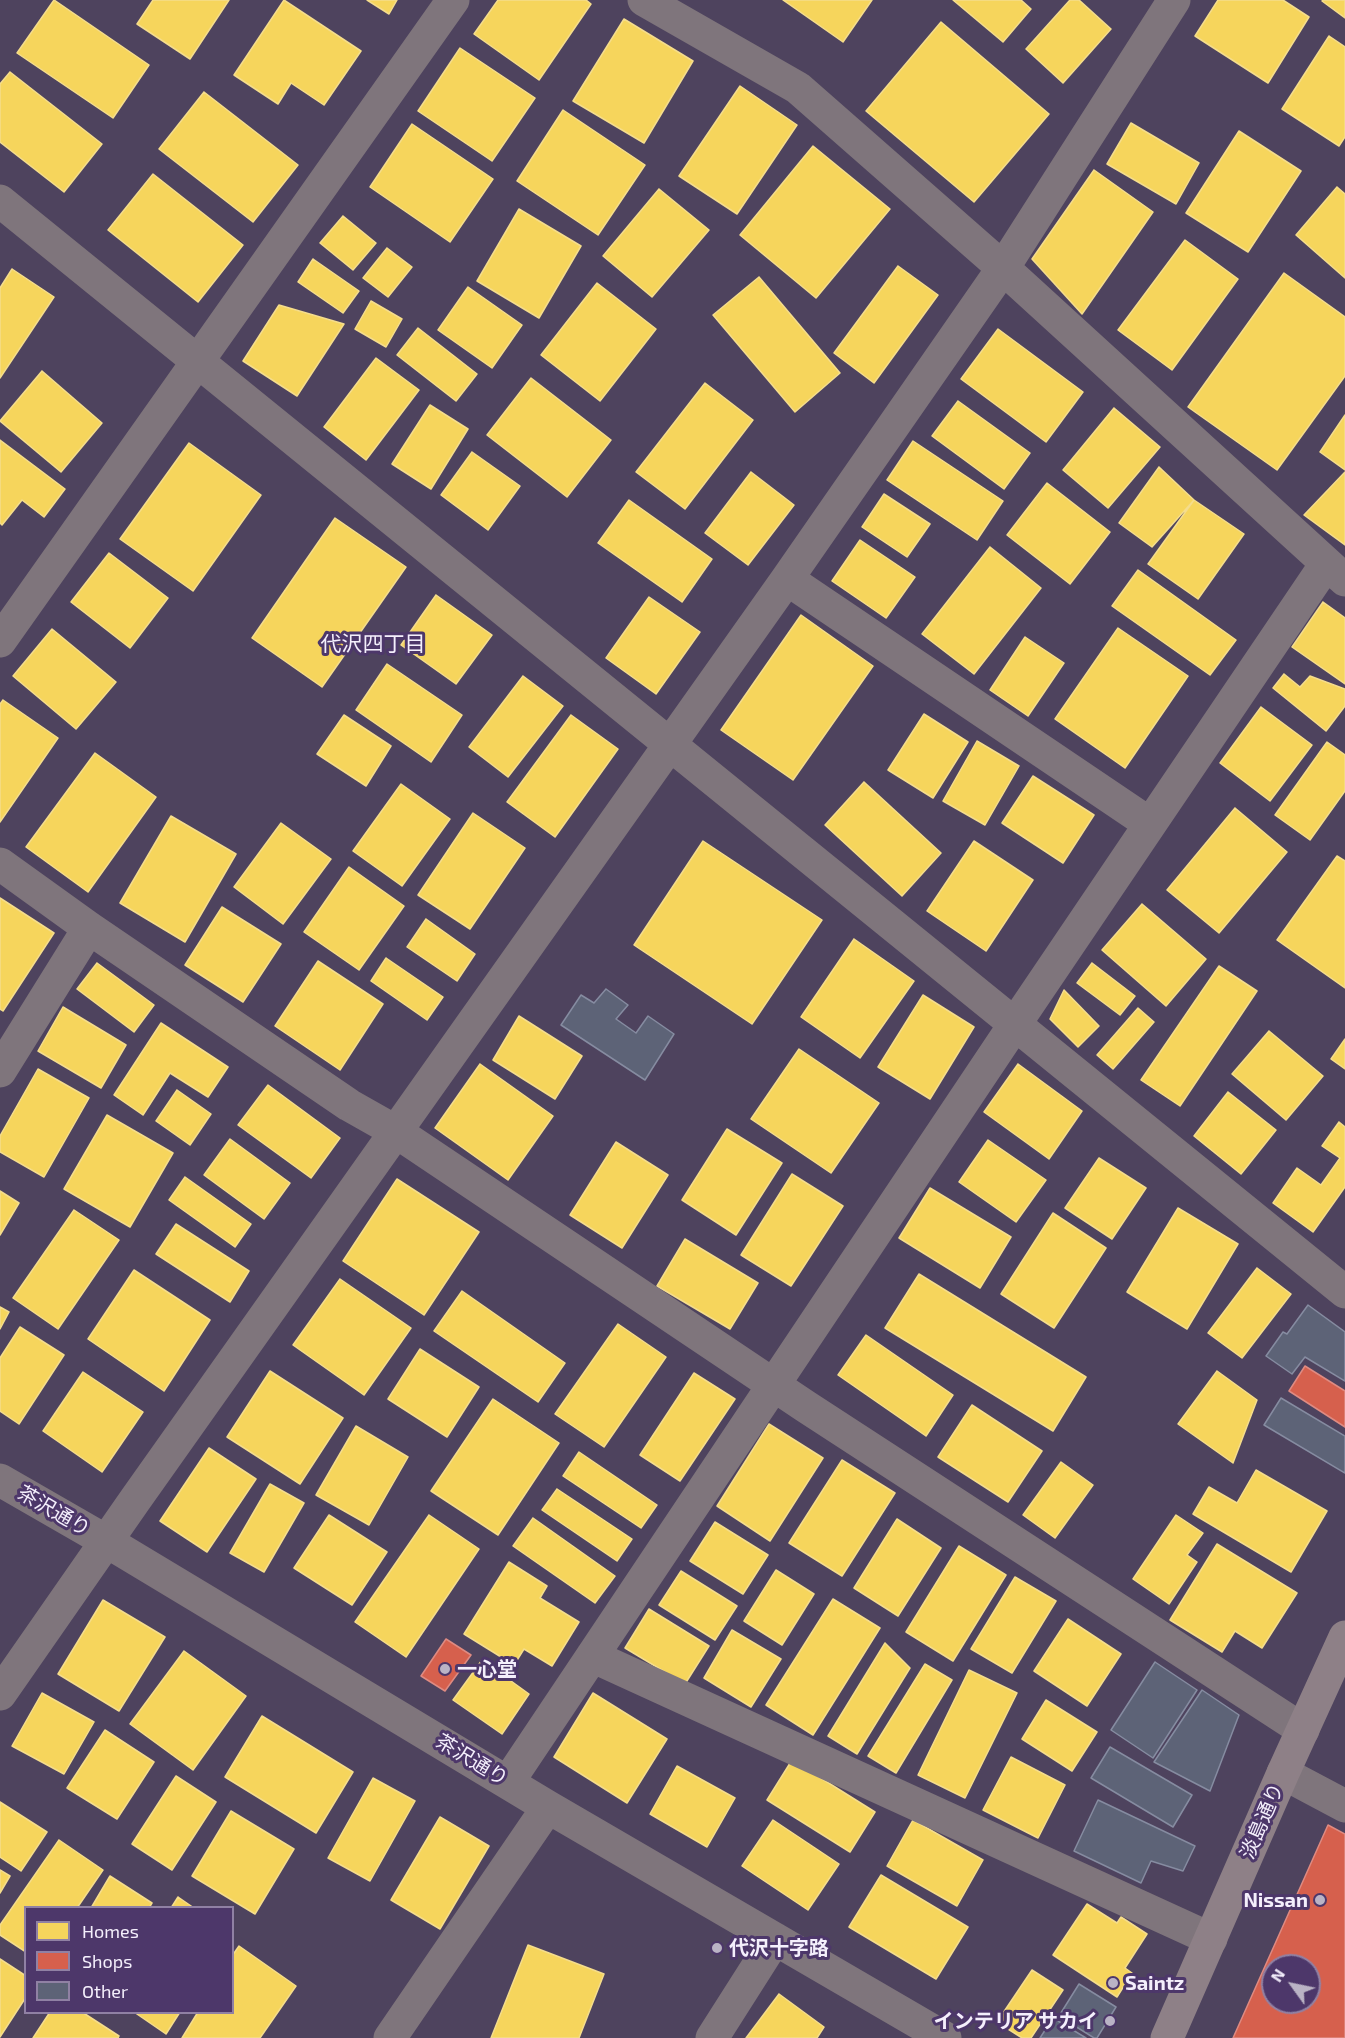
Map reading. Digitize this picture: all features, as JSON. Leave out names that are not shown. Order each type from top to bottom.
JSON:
[{"type":"main road","name":"淡島通り","points":[[1167,2038],[1345,1637]]},
{"type":"street","points":[[0,641],[453,0]]},
{"type":"street","points":[[508,1782],[1150,824],[1336,572],[1003,268],[798,88],[644,0]]},
{"type":"street","points":[[0,1694],[395,1131],[787,579],[1003,268],[1174,0]]},
{"type":"street","points":[[0,201],[1345,1292]]},
{"type":"street","points":[[787,579],[1150,824]]},
{"type":"street","points":[[0,864],[89,928],[349,1105],[395,1131],[773,1384],[1303,1730]]},
{"type":"street","points":[[0,1071],[89,928]]},
{"type":"street","name":"茶沢通り","points":[[0,1480],[106,1541],[548,1807],[945,2038]]},
{"type":"street","points":[[592,1656],[1211,1939]]},
{"type":"street","points":[[1283,1773],[1345,1806]]},
{"type":"street","points":[[390,2038],[548,1807]]},
{"type":"street","points":[[712,2038],[776,1939]]},
{"type":"building: Homes","points":[[54,0],[149,65],[113,118],[17,53]]},
{"type":"building: Homes","points":[[153,0],[229,0],[190,59],[137,24]]},
{"type":"building: Homes","points":[[284,0],[361,51],[324,105],[291,83],[278,104],[234,75]]},
{"type":"building: Homes","points":[[367,0],[397,0],[389,14]]},
{"type":"building: Homes","points":[[498,0],[586,0],[591,4],[539,80],[474,34]]},
{"type":"building: Homes","points":[[783,0],[872,0],[843,42]]},
{"type":"building: Homes","points":[[953,0],[1021,0],[1031,9],[1003,42]]},
{"type":"building: Homes","points":[[1070,0],[1079,0],[1111,29],[1063,83],[1026,49]]},
{"type":"building: Homes","points":[[1218,0],[1283,0],[1309,17],[1268,83],[1195,36]]},
{"type":"building: Homes","points":[[1345,0],[1345,18],[1322,1]]},
{"type":"building: Homes","points":[[624,19],[693,61],[644,143],[573,101]]},
{"type":"building: Homes","points":[[941,22],[1049,114],[974,202],[866,111]]},
{"type":"building: Homes","points":[[1329,36],[1345,47],[1345,137],[1339,146],[1282,109]]},
{"type":"building: Homes","points":[[460,48],[535,98],[492,161],[418,111]]},
{"type":"building: Homes","points":[[10,72],[102,144],[64,192],[0,142],[0,84]]},
{"type":"building: Homes","points":[[740,86],[797,125],[737,214],[679,176]]},
{"type":"building: Homes","points":[[204,92],[298,165],[253,222],[159,149]]},
{"type":"building: Homes","points":[[563,110],[645,165],[598,235],[517,181]]},
{"type":"building: Homes","points":[[1131,123],[1199,163],[1176,204],[1107,164]]},
{"type":"building: Homes","points":[[412,124],[493,179],[450,242],[370,187]]},
{"type":"building: Homes","points":[[1239,131],[1301,171],[1248,252],[1186,213]]},
{"type":"building: Homes","points":[[813,146],[890,209],[816,298],[740,235]]},
{"type":"building: Homes","points":[[1094,170],[1153,212],[1082,314],[1032,259]]},
{"type":"building: Homes","points":[[153,174],[243,245],[198,302],[108,230]]},
{"type":"building: Homes","points":[[1337,187],[1345,194],[1345,278],[1296,235]]},
{"type":"building: Homes","points":[[659,189],[709,230],[652,297],[603,256]]},
{"type":"building: Homes","points":[[519,209],[581,246],[539,318],[477,281]]},
{"type":"building: Homes","points":[[343,216],[376,243],[353,270],[320,243]]},
{"type":"building: Homes","points":[[1185,240],[1238,279],[1172,370],[1118,330]]},
{"type":"building: Homes","points":[[387,248],[412,267],[388,297],[363,278]]},
{"type":"building: Homes","points":[[313,259],[359,291],[343,313],[298,282]]},
{"type":"building: Homes","points":[[898,266],[938,295],[874,383],[834,353]]},
{"type":"building: Homes","points":[[12,269],[54,297],[0,378],[0,288]]},
{"type":"building: Homes","points":[[1284,273],[1345,317],[1345,376],[1277,470],[1188,407]]},
{"type":"building: Homes","points":[[759,277],[840,373],[795,412],[713,315]]},
{"type":"building: Homes","points":[[597,283],[656,329],[600,401],[541,355]]},
{"type":"building: Homes","points":[[468,287],[522,325],[492,368],[438,330]]},
{"type":"building: Homes","points":[[371,301],[402,319],[386,347],[355,329]]},
{"type":"building: Homes","points":[[279,305],[344,324],[297,396],[243,361]]},
{"type":"building: Homes","points":[[418,328],[477,374],[456,401],[397,355]]},
{"type":"building: Homes","points":[[998,329],[1083,392],[1046,442],[961,379]]},
{"type":"building: Homes","points":[[376,358],[419,390],[366,460],[324,427]]},
{"type":"building: Homes","points":[[42,371],[102,423],[61,472],[0,421]]},
{"type":"building: Homes","points":[[531,378],[611,440],[567,497],[487,435]]},
{"type":"building: Homes","points":[[705,383],[753,420],[685,509],[636,472]]},
{"type":"building: Homes","points":[[958,401],[1030,453],[1004,489],[932,436]]},
{"type":"building: Homes","points":[[430,405],[468,429],[431,489],[392,464]]},
{"type":"building: Homes","points":[[1114,408],[1160,447],[1108,508],[1063,470]]},
{"type":"building: Homes","points":[[1345,415],[1345,470],[1320,452]]},
{"type":"building: Homes","points":[[0,440],[65,489],[44,517],[22,500],[2,525],[0,523]]},
{"type":"building: Homes","points":[[913,441],[1003,501],[977,540],[887,480]]},
{"type":"building: Homes","points":[[189,443],[261,495],[193,591],[120,539]]},
{"type":"building: Homes","points":[[472,452],[520,486],[488,530],[441,495]]},
{"type":"building: Homes","points":[[1159,467],[1194,500],[1152,547],[1119,523]]},
{"type":"building: Homes","points":[[751,472],[794,505],[748,565],[705,533]]},
{"type":"building: Homes","points":[[1345,472],[1345,545],[1304,515]]},
{"type":"building: Homes","points":[[1047,483],[1110,532],[1070,584],[1007,535]]},
{"type":"building: Homes","points":[[884,494],[930,524],[907,557],[862,527]]},
{"type":"building: Homes","points":[[629,500],[712,559],[682,602],[598,543]]},
{"type":"building: Homes","points":[[1194,500],[1244,534],[1198,599],[1148,564]]},
{"type":"building: Homes","points":[[335,518],[406,567],[322,687],[252,638]]},
{"type":"building: Homes","points":[[860,540],[915,577],[886,618],[832,581]]},
{"type":"building: Homes","points":[[990,547],[1041,588],[974,674],[922,634]]},
{"type":"building: Homes","points":[[109,553],[168,598],[130,648],[71,602]]},
{"type":"building: Homes","points":[[1138,570],[1236,640],[1210,675],[1112,606]]},
{"type":"building: Homes","points":[[436,595],[492,635],[456,684],[401,645]]},
{"type":"building: Homes","points":[[649,597],[700,632],[656,694],[606,658]]},
{"type":"building: Homes","points":[[1323,602],[1345,618],[1345,684],[1292,647]]},
{"type":"building: Homes","points":[[801,615],[873,666],[793,780],[721,730]]},
{"type":"building: Homes","points":[[1118,628],[1188,676],[1125,768],[1055,719]]},
{"type":"building: Homes","points":[[52,629],[116,682],[76,729],[13,676]]},
{"type":"building: Homes","points":[[1025,637],[1064,663],[1028,716],[990,690]]},
{"type":"building: Homes","points":[[387,664],[462,715],[431,762],[356,710]]},
{"type":"building: Homes","points":[[1284,674],[1300,687],[1310,676],[1345,689],[1345,706],[1326,731],[1273,688]]},
{"type":"building: Homes","points":[[523,676],[563,706],[508,777],[469,747]]},
{"type":"building: Homes","points":[[3,700],[58,738],[0,822],[0,704]]},
{"type":"building: Homes","points":[[1261,707],[1312,745],[1270,801],[1220,763]]},
{"type":"building: Homes","points":[[924,714],[968,742],[933,798],[888,770]]},
{"type":"building: Homes","points":[[344,715],[391,746],[366,786],[317,754]]},
{"type":"building: Homes","points":[[571,715],[618,749],[555,837],[507,802]]},
{"type":"building: Homes","points":[[977,741],[1019,766],[985,825],[943,801]]},
{"type":"building: Homes","points":[[1327,742],[1345,755],[1345,791],[1310,840],[1275,815]]},
{"type":"building: Homes","points":[[95,753],[156,797],[88,892],[26,847]]},
{"type":"building: Homes","points":[[1033,776],[1094,815],[1063,863],[1002,823]]},
{"type":"building: Homes","points":[[864,782],[941,853],[902,896],[825,825]]},
{"type":"building: Homes","points":[[401,784],[450,819],[402,886],[353,851]]},
{"type":"building: Homes","points":[[1235,808],[1287,852],[1219,933],[1167,890]]},
{"type":"building: Homes","points":[[473,813],[525,848],[470,929],[418,895]]},
{"type":"building: Homes","points":[[171,816],[236,854],[185,942],[120,903]]},
{"type":"building: Homes","points":[[281,823],[331,859],[283,924],[234,887]]},
{"type":"building: Homes","points":[[703,841],[822,920],[752,1024],[634,945]]},
{"type":"building: Homes","points":[[974,841],[1033,880],[986,951],[927,911]]},
{"type":"building: Homes","points":[[1337,856],[1345,861],[1345,988],[1277,940]]},
{"type":"building: Homes","points":[[349,867],[404,906],[359,970],[304,932]]},
{"type":"building: Homes","points":[[0,898],[54,933],[3,1011],[0,1009]]},
{"type":"building: Homes","points":[[1142,904],[1206,959],[1166,1006],[1102,950]]},
{"type":"building: Homes","points":[[222,907],[281,944],[243,1002],[185,965]]},
{"type":"building: Homes","points":[[426,919],[475,954],[457,981],[407,947]]},
{"type":"building: Homes","points":[[854,939],[914,981],[860,1058],[801,1017]]},
{"type":"building: Homes","points":[[386,958],[443,997],[427,1020],[371,981]]},
{"type":"building: Homes","points":[[318,961],[383,1004],[340,1070],[275,1026]]},
{"type":"building: Homes","points":[[97,963],[154,1005],[134,1032],[77,989]]},
{"type":"building: Homes","points":[[1092,963],[1135,996],[1120,1015],[1077,983]]},
{"type":"building: Homes","points":[[1219,966],[1257,991],[1180,1106],[1141,1080]]},
{"type":"building: Homes","points":[[1064,990],[1099,1026],[1078,1047],[1050,1019]]},
{"type":"building: Homes","points":[[923,995],[974,1027],[930,1099],[878,1067]]},
{"type":"building: Homes","points":[[63,1007],[126,1045],[101,1088],[38,1051]]},
{"type":"building: Homes","points":[[1138,1008],[1154,1022],[1113,1069],[1097,1055]]},
{"type":"building: Homes","points":[[519,1016],[582,1056],[555,1099],[493,1060]]},
{"type":"building: Homes","points":[[161,1023],[228,1067],[208,1097],[170,1073],[143,1115],[114,1095]]},
{"type":"building: Homes","points":[[1269,1031],[1323,1076],[1286,1120],[1232,1074]]},
{"type":"building: Homes","points":[[1345,1039],[1345,1069],[1331,1059]]},
{"type":"building: Homes","points":[[799,1049],[879,1103],[831,1173],[751,1119]]},
{"type":"building: Homes","points":[[480,1064],[553,1116],[508,1180],[435,1128]]},
{"type":"building: Homes","points":[[1018,1064],[1082,1111],[1049,1159],[984,1112]]},
{"type":"building: Homes","points":[[38,1069],[89,1098],[44,1177],[0,1152],[0,1136]]},
{"type":"building: Homes","points":[[268,1085],[340,1138],[311,1178],[238,1125]]},
{"type":"building: Homes","points":[[177,1090],[211,1114],[190,1145],[156,1121]]},
{"type":"building: Homes","points":[[1228,1092],[1276,1130],[1241,1174],[1194,1136]]},
{"type":"building: Homes","points":[[107,1115],[173,1153],[130,1227],[64,1189]]},
{"type":"building: Homes","points":[[1339,1122],[1345,1127],[1345,1187],[1313,1232],[1273,1203],[1297,1168],[1321,1185],[1340,1158],[1322,1146]]},
{"type":"building: Homes","points":[[727,1129],[782,1163],[736,1235],[682,1200]]},
{"type":"building: Homes","points":[[230,1139],[290,1183],[264,1219],[204,1175]]},
{"type":"building: Homes","points":[[988,1140],[1046,1180],[1016,1222],[959,1182]]},
{"type":"building: Homes","points":[[616,1142],[668,1175],[622,1248],[570,1215]]},
{"type":"building: Homes","points":[[1099,1158],[1146,1188],[1112,1239],[1065,1208]]},
{"type":"building: Homes","points":[[792,1174],[843,1206],[791,1286],[741,1255]]},
{"type":"building: Homes","points":[[185,1177],[251,1224],[235,1247],[169,1200]]},
{"type":"building: Homes","points":[[397,1179],[479,1232],[424,1315],[343,1261]]},
{"type":"building: Homes","points":[[930,1188],[1011,1237],[980,1288],[899,1238]]},
{"type":"building: Homes","points":[[0,1191],[19,1203],[0,1235]]},
{"type":"building: Homes","points":[[1178,1208],[1238,1244],[1187,1329],[1127,1292]]},
{"type":"building: Homes","points":[[74,1210],[119,1240],[58,1329],[13,1298]]},
{"type":"building: Homes","points":[[1053,1213],[1106,1248],[1054,1328],[1001,1294]]},
{"type":"building: Homes","points":[[176,1224],[249,1271],[230,1302],[156,1254]]},
{"type":"building: Homes","points":[[685,1239],[758,1283],[730,1329],[657,1286]]},
{"type":"building: Homes","points":[[1257,1268],[1291,1294],[1242,1358],[1208,1333]]},
{"type":"building: Homes","points":[[134,1270],[210,1320],[164,1391],[88,1339]]},
{"type":"building: Homes","points":[[919,1274],[1086,1377],[1053,1431],[885,1328]]},
{"type":"building: Homes","points":[[340,1279],[411,1328],[364,1395],[293,1345]]},
{"type":"building: Homes","points":[[462,1291],[565,1363],[538,1402],[434,1331]]},
{"type":"building: Homes","points":[[0,1307],[9,1312],[0,1329]]},
{"type":"building: Homes","points":[[618,1324],[666,1357],[604,1447],[555,1414]]},
{"type":"building: Homes","points":[[20,1327],[64,1355],[19,1424],[0,1411],[0,1358]]},
{"type":"building: Homes","points":[[866,1335],[953,1395],[926,1436],[838,1375]]},
{"type":"building: Homes","points":[[420,1349],[479,1387],[447,1437],[388,1399]]},
{"type":"building: Homes","points":[[270,1371],[343,1418],[300,1484],[227,1437]]},
{"type":"building: Homes","points":[[1217,1371],[1257,1400],[1233,1463],[1178,1424]]},
{"type":"building: Homes","points":[[83,1372],[143,1412],[102,1472],[43,1431]]},
{"type":"building: Homes","points":[[694,1373],[735,1399],[680,1481],[640,1455]]},
{"type":"building: Homes","points":[[493,1399],[559,1443],[498,1535],[431,1491]]},
{"type":"building: Homes","points":[[972,1405],[1042,1451],[1008,1502],[938,1457]]},
{"type":"building: Homes","points":[[769,1424],[823,1458],[770,1541],[717,1506]]},
{"type":"building: Homes","points":[[356,1426],[408,1457],[369,1525],[316,1495]]},
{"type":"building: Homes","points":[[209,1448],[256,1479],[207,1552],[160,1521]]},
{"type":"building: Homes","points":[[579,1452],[657,1505],[641,1528],[563,1476]]},
{"type":"building: Homes","points":[[842,1460],[895,1493],[842,1576],[789,1543]]},
{"type":"building: Homes","points":[[1061,1462],[1093,1485],[1055,1538],[1023,1515]]},
{"type":"building: Homes","points":[[1256,1470],[1327,1511],[1291,1572],[1193,1514],[1209,1487],[1237,1503]]},
{"type":"building: Homes","points":[[270,1484],[304,1503],[264,1572],[230,1553]]},
{"type":"building: Homes","points":[[557,1489],[632,1539],[617,1561],[542,1510]]},
{"type":"building: Homes","points":[[329,1515],[387,1552],[352,1605],[294,1568]]},
{"type":"building: Homes","points":[[429,1515],[479,1549],[406,1657],[355,1622]]},
{"type":"building: Homes","points":[[1176,1515],[1203,1533],[1187,1555],[1197,1562],[1169,1604],[1133,1579]]},
{"type":"building: Homes","points":[[533,1518],[615,1576],[595,1603],[513,1546]]},
{"type":"building: Homes","points":[[897,1519],[941,1548],[898,1616],[854,1588]]},
{"type":"building: Homes","points":[[715,1522],[768,1555],[743,1594],[690,1561]]},
{"type":"building: Homes","points":[[1217,1544],[1297,1593],[1262,1648],[1235,1631],[1222,1652],[1170,1620]]},
{"type":"building: Homes","points":[[959,1546],[1006,1575],[953,1661],[906,1632]]},
{"type":"building: Homes","points":[[509,1562],[547,1586],[540,1598],[579,1622],[552,1666],[524,1649],[514,1665],[464,1634]]},
{"type":"building: Homes","points":[[776,1570],[814,1594],[782,1645],[744,1621]]},
{"type":"building: Homes","points":[[681,1571],[737,1606],[715,1640],[659,1605]]},
{"type":"building: Homes","points":[[1015,1577],[1056,1601],[1012,1673],[971,1649]]},
{"type":"building: Homes","points":[[833,1599],[880,1628],[813,1735],[766,1705]]},
{"type":"building: Homes","points":[[103,1600],[165,1637],[119,1711],[58,1674]]},
{"type":"building: Homes","points":[[649,1609],[709,1646],[685,1684],[625,1648]]},
{"type":"building: Homes","points":[[1068,1619],[1121,1654],[1087,1706],[1034,1671]]},
{"type":"building: Homes","points":[[732,1630],[781,1659],[751,1707],[704,1678]]},
{"type":"building: Homes","points":[[885,1643],[910,1668],[857,1754],[828,1736]]},
{"type":"building: Homes","points":[[184,1651],[246,1696],[193,1770],[130,1724]]},
{"type":"building: Homes","points":[[482,1660],[529,1694],[502,1734],[453,1700]]},
{"type":"building: Homes","points":[[925,1664],[952,1680],[896,1773],[868,1756]]},
{"type":"building: Homes","points":[[969,1670],[1017,1693],[965,1798],[918,1775]]},
{"type":"building: Homes","points":[[42,1693],[94,1722],[64,1774],[12,1746]]},
{"type":"building: Homes","points":[[593,1693],[667,1739],[627,1803],[554,1757]]},
{"type":"building: Homes","points":[[1046,1700],[1097,1732],[1072,1771],[1022,1739]]},
{"type":"building: Homes","points":[[262,1716],[353,1772],[316,1833],[225,1777]]},
{"type":"building: Homes","points":[[105,1730],[154,1762],[117,1819],[67,1788]]},
{"type":"building: Homes","points":[[1011,1757],[1065,1785],[1038,1838],[983,1810]]},
{"type":"building: Homes","points":[[792,1760],[875,1812],[850,1852],[767,1800]]},
{"type":"building: Homes","points":[[677,1766],[735,1798],[707,1847],[650,1814]]},
{"type":"building: Homes","points":[[176,1776],[216,1802],[172,1870],[132,1844]]},
{"type":"building: Homes","points":[[373,1778],[415,1801],[370,1881],[328,1858]]},
{"type":"building: Homes","points":[[0,1802],[47,1832],[21,1871],[0,1857]]},
{"type":"building: Homes","points":[[231,1811],[294,1849],[255,1914],[192,1876]]},
{"type":"building: Homes","points":[[440,1817],[489,1846],[440,1929],[391,1900]]},
{"type":"building: Homes","points":[[773,1820],[839,1864],[808,1910],[742,1866]]},
{"type":"building: Homes","points":[[913,1820],[983,1860],[957,1906],[887,1866]]},
{"type":"building: Homes","points":[[59,1840],[103,1870],[78,1906],[24,1906],[24,1951],[0,1935],[0,1925]]},
{"type":"building: Homes","points":[[0,1870],[10,1876],[0,1893]]},
{"type":"building: Homes","points":[[881,1875],[968,1927],[936,1979],[849,1927]]},
{"type":"building: Homes","points":[[110,1876],[152,1903],[150,1906],[92,1906]]},
{"type":"building: Homes","points":[[178,1897],[191,1906],[172,1906]]},
{"type":"building: Homes","points":[[1087,1904],[1117,1923],[1121,1917],[1147,1934],[1125,1968],[1132,1973],[1117,1997],[1053,1955]]},
{"type":"building: Homes","points":[[528,1945],[604,1974],[579,2038],[491,2038]]},
{"type":"building: Homes","points":[[239,1946],[296,1986],[260,2038],[182,2038],[197,2014],[234,2014],[234,1953]]},
{"type":"building: Homes","points":[[0,1959],[24,1975],[24,2000],[0,2037]]},
{"type":"building: Homes","points":[[1032,1970],[1063,1990],[1031,2038],[1022,2038],[997,2022]]},
{"type":"building: Homes","points":[[779,1994],[824,2027],[817,2038],[746,2038]]},
{"type":"building: Homes","points":[[49,2014],[85,2014],[119,2036],[118,2038],[33,2038]]},
{"type":"building: Homes","points":[[137,2014],[179,2014],[166,2034]]},
{"type":"building: Shops","points":[[1305,1366],[1345,1391],[1345,1427],[1289,1391]]},
{"type":"building: Shops","points":[[446,1639],[471,1655],[445,1691],[421,1676]]},
{"type":"building: Shops","name":"Nissan","points":[[1328,1825],[1345,1834],[1345,2038],[1233,2038],[1261,1975],[1261,2014],[1321,2014],[1321,1954],[1270,1954]]},
{"type":"building: Other","points":[[606,989],[628,1005],[616,1019],[636,1033],[648,1016],[674,1034],[645,1080],[561,1025],[581,995],[594,1003]]},
{"type":"building: Other","points":[[1308,1305],[1345,1332],[1345,1381],[1305,1357],[1292,1374],[1266,1356],[1283,1332],[1287,1334]]},
{"type":"building: Other","points":[[1281,1398],[1345,1436],[1345,1473],[1264,1425]]},
{"type":"building: Other","points":[[1155,1662],[1197,1690],[1153,1758],[1111,1730]]},
{"type":"building: Other","points":[[1202,1690],[1239,1715],[1210,1791],[1154,1762]]},
{"type":"building: Other","points":[[1110,1747],[1192,1795],[1173,1827],[1091,1778]]},
{"type":"building: Other","points":[[1098,1800],[1195,1846],[1183,1871],[1151,1861],[1141,1883],[1074,1851]]},
{"type":"building: Other","points":[[1079,1984],[1116,2007],[1097,2038],[1059,2016]]},
{"type":"building: Other","points":[[1053,2018],[1086,2038],[1040,2038]]},
{"type":"place","name":"一心堂","points":[[445,1669]]},
{"type":"place","name":"Nissan","points":[[1320,1900]]},
{"type":"place","name":"代沢十字路","points":[[717,1948]]},
{"type":"place","name":"Saintz","points":[[1113,1983]]},
{"type":"place","name":"インテリア サカイ","points":[[1110,2021]]},
{"type":"district","name":"代沢四丁目","points":[[373,644]]}]
